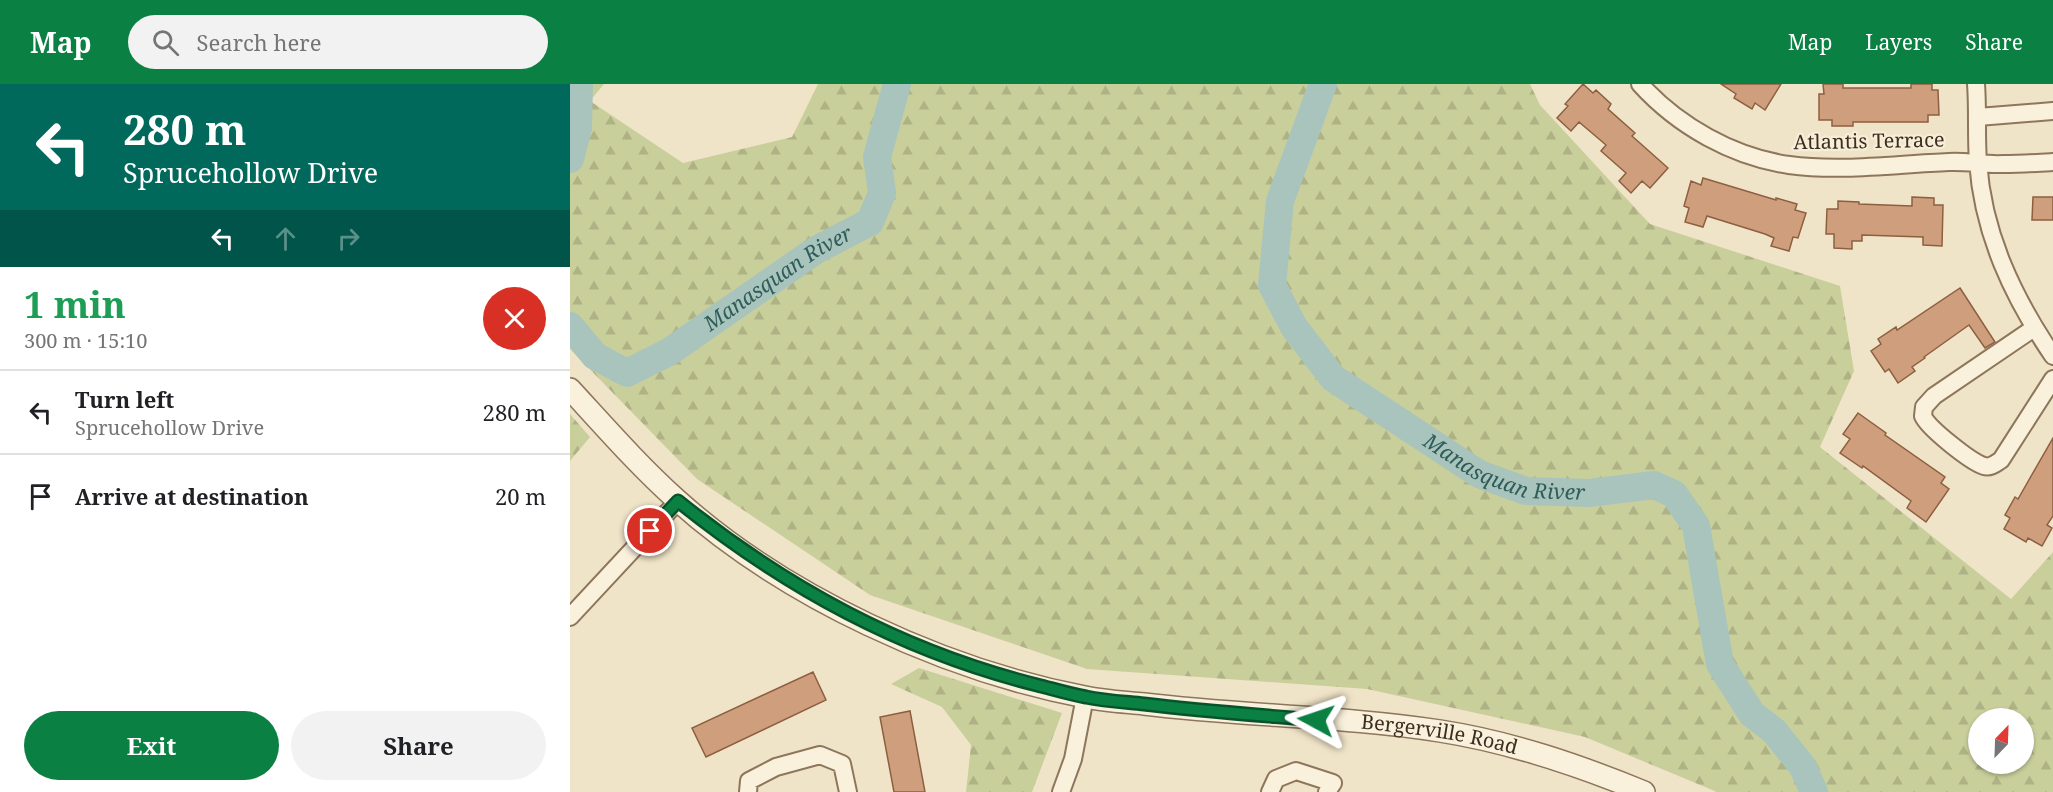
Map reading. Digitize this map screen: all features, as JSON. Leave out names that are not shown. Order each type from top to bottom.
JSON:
[{"type":"street","name":"Atlantis Terrace","points":[[1640,84],[1676,117],[1703,134],[1761,159],[1789,165],[1826,167],[1957,161],[2001,165],[2053,162]]},
{"type":"street","points":[[1976,84],[1978,162],[1985,206],[1996,250],[2013,290],[2053,356]]},
{"type":"street","points":[[1978,117],[2053,111]]},
{"type":"street","points":[[2034,328],[1934,396],[1923,406],[1923,416],[1933,430],[1972,459],[1985,467],[1991,466],[2001,460],[2053,379]]},
{"type":"street","name":"Bergerville Road","points":[[570,389],[623,447],[678,501],[761,564],[861,621],[949,659],[1004,677],[1085,697],[1197,710],[1439,731],[1488,740],[1544,754],[1644,792]]},
{"type":"street","points":[[570,617],[678,501]]},
{"type":"street","points":[[1061,792],[1075,751],[1085,697]]},
{"type":"street","points":[[748,792],[749,782],[776,767],[820,755],[842,764],[848,792]]},
{"type":"street","points":[[1270,792],[1276,779],[1296,771],[1333,783],[1327,792]]},
{"type":"green space","points":[[570,84],[604,84],[590,101],[683,163],[792,137],[818,84],[1530,84],[1540,105],[1650,224],[1840,286],[1854,371],[1820,447],[2011,599],[2053,552],[2053,792],[1717,792],[1585,737],[1367,689],[1087,669],[870,595],[697,479],[570,349]]},
{"type":"green space","points":[[570,414],[590,437],[570,461]]},
{"type":"green space","points":[[919,668],[1062,713],[1032,792],[966,792],[971,745],[942,707],[891,684]]},
{"type":"building","points":[[1583,84],[1593,93],[1596,90],[1611,104],[1608,109],[1635,133],[1632,136],[1668,168],[1650,188],[1642,181],[1631,193],[1619,181],[1626,173],[1601,151],[1606,145],[1579,122],[1571,131],[1557,118],[1568,106],[1565,104]]},
{"type":"building","points":[[1721,84],[1781,84],[1765,110],[1755,103],[1752,109],[1734,98],[1736,94]]},
{"type":"building","points":[[1823,84],[1843,84],[1843,88],[1911,88],[1911,84],[1932,84],[1932,90],[1938,90],[1939,115],[1928,115],[1928,122],[1853,122],[1853,126],[1832,126],[1832,120],[1819,120],[1819,94],[1824,94]]},
{"type":"building","points":[[1703,178],[1797,204],[1795,210],[1806,213],[1798,238],[1793,237],[1789,251],[1771,246],[1774,238],[1765,234],[1707,216],[1703,227],[1685,222],[1689,208],[1684,206],[1691,181],[1701,185]]},
{"type":"building","points":[[1912,197],[1934,198],[1934,205],[1943,205],[1942,246],[1923,245],[1923,237],[1862,235],[1862,241],[1852,241],[1852,249],[1834,248],[1834,234],[1826,234],[1827,209],[1838,209],[1838,201],[1912,206]]},
{"type":"building","points":[[2033,197],[2053,197],[2053,220],[2032,220]]},
{"type":"building","points":[[1960,288],[1995,342],[1985,348],[1969,325],[1924,357],[1912,367],[1915,371],[1898,383],[1889,369],[1885,372],[1871,351],[1881,344],[1878,339],[1896,327],[1897,330]]},
{"type":"building","points":[[1858,413],[1945,477],[1941,483],[1949,489],[1926,522],[1907,508],[1911,501],[1863,466],[1862,468],[1840,453],[1850,439],[1843,434]]},
{"type":"building","points":[[2053,438],[2053,516],[2047,525],[2052,528],[2042,546],[2028,538],[2026,542],[2004,529],[2010,518],[2005,515],[2015,497],[2018,499]]},
{"type":"building","points":[[813,672],[826,700],[706,757],[692,728]]},
{"type":"building","points":[[910,711],[925,792],[894,792],[880,717]]},
{"type":"waterway","name":"Manasquan River","points":[[570,159],[578,128],[579,84]]},
{"type":"waterway","name":"Manasquan River","points":[[570,326],[595,356],[627,373],[669,352],[816,250],[870,222],[882,193],[877,157],[897,84]]},
{"type":"waterway","name":"Manasquan River","points":[[1323,84],[1280,201],[1272,285],[1294,327],[1333,378],[1479,474],[1526,491],[1589,493],[1654,485],[1674,494],[1696,526],[1720,664],[1752,714],[1774,731],[1803,767],[1814,792]]},
{"type":"route","points":[[650,531],[678,501],[761,564],[832,606],[901,640],[1004,677],[1085,697],[1197,710],[1316,720]]}]
